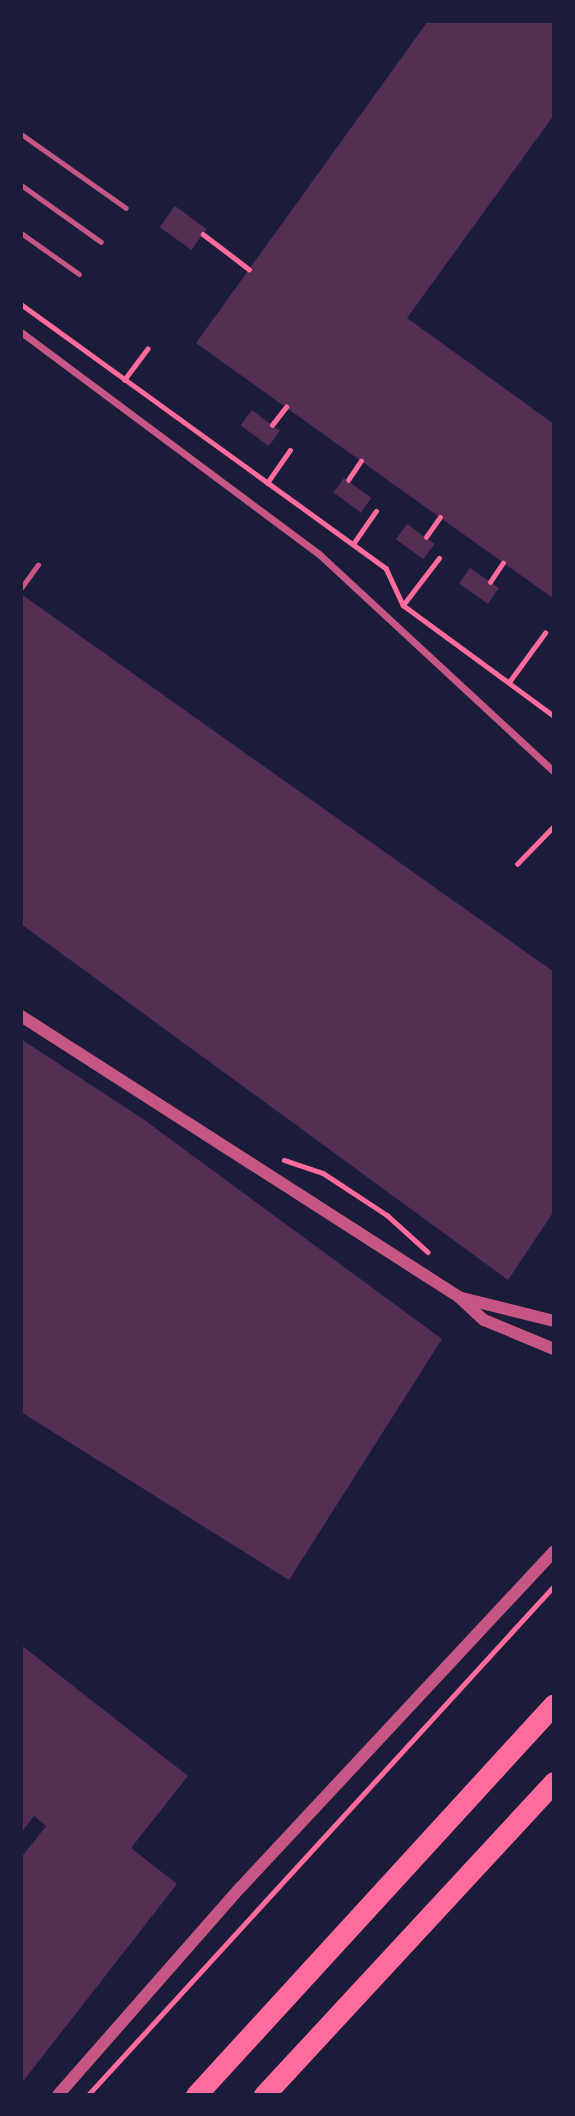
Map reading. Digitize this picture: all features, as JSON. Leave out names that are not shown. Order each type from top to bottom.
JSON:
[{"type":"highway","points":[[196,2095],[554,1704]]},
{"type":"highway","points":[[264,2095],[554,1782]]},
{"type":"street","points":[[21,332],[310,547],[554,772]]},
{"type":"street","points":[[21,1016],[459,1297],[484,1320],[554,1349]]},
{"type":"street","points":[[459,1297],[554,1321]]},
{"type":"street","points":[[58,2095],[241,1886],[554,1551]]},
{"type":"lane","points":[[21,134],[126,208]]},
{"type":"lane","points":[[21,185],[102,242]]},
{"type":"lane","points":[[21,233],[79,274]]},
{"type":"lane","points":[[21,588],[38,565]]},
{"type":"path","points":[[203,234],[249,270]]},
{"type":"path","points":[[21,304],[386,568],[403,605],[554,716]]},
{"type":"path","points":[[124,380],[147,349]]},
{"type":"path","points":[[272,425],[286,407]]},
{"type":"path","points":[[267,483],[290,450]]},
{"type":"path","points":[[348,480],[361,461]]},
{"type":"path","points":[[353,544],[376,511]]},
{"type":"path","points":[[426,537],[440,517]]},
{"type":"path","points":[[403,605],[439,558]]},
{"type":"path","points":[[490,582],[503,563]]},
{"type":"path","points":[[509,681],[545,633]]},
{"type":"path","points":[[517,864],[554,826]]},
{"type":"path","points":[[88,2095],[554,1586]]},
{"type":"building","points":[[428,21],[554,21],[554,115],[407,318],[554,424],[554,599],[196,343]]},
{"type":"building","points":[[175,206],[207,229],[191,250],[160,227]]},
{"type":"building","points":[[252,410],[280,431],[269,446],[241,425]]},
{"type":"building","points":[[344,478],[372,498],[361,513],[333,493]]},
{"type":"building","points":[[407,524],[435,544],[423,559],[396,539]]},
{"type":"building","points":[[470,568],[499,588],[488,604],[459,584]]},
{"type":"building","points":[[21,594],[554,972],[554,1211],[508,1280],[21,924]]},
{"type":"building","points":[[21,1039],[143,1119],[442,1339],[289,1580],[21,1412]]},
{"type":"building","points":[[21,1645],[188,1776],[131,1848],[177,1884],[21,2084],[21,1858],[46,1826],[34,1816],[21,1833]]}]
